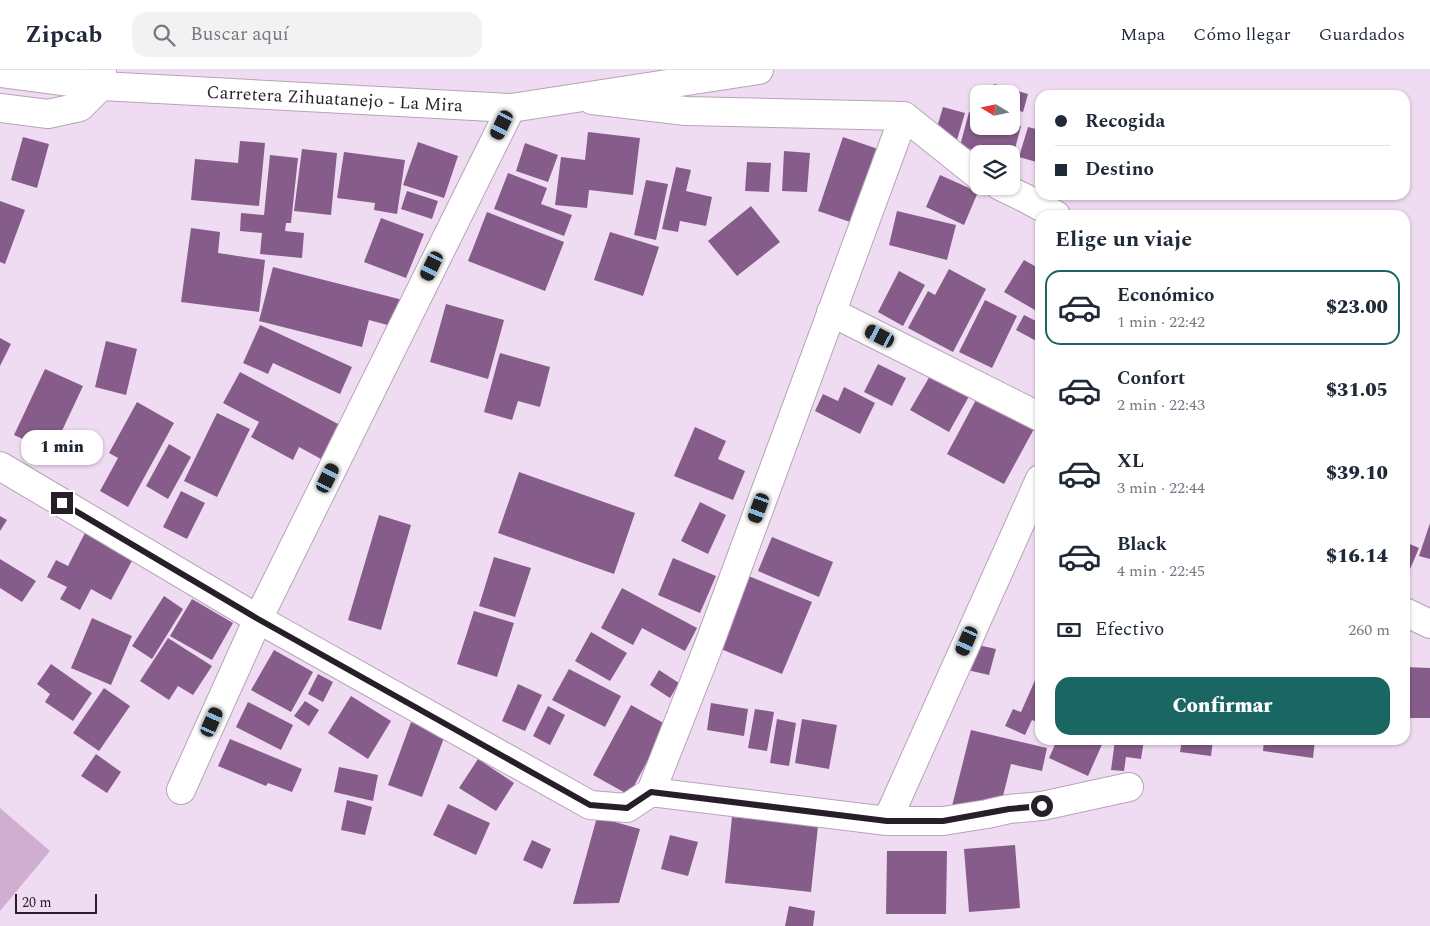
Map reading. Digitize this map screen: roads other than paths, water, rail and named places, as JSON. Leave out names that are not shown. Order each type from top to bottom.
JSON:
[{"type":"main road","name":"Carretera Zihuatanejo - La Mira","points":[[0,72],[511,108],[573,97],[760,70]]},
{"type":"main road","points":[[0,108],[48,114],[80,107],[101,78]]},
{"type":"main road","points":[[573,97],[686,111],[904,116],[970,169]]},
{"type":"main road","points":[[181,790],[258,619],[511,108]]},
{"type":"main road","points":[[0,466],[258,619],[590,805],[627,808],[651,792],[707,650],[904,116]]},
{"type":"main road","points":[[1019,195],[1047,210]]},
{"type":"main road","points":[[831,312],[1035,414]]},
{"type":"main road","points":[[887,821],[1035,490]]},
{"type":"main road","points":[[1410,614],[1430,624]]},
{"type":"main road","points":[[651,792],[887,821],[943,821],[1009,809],[1042,806],[1129,788]]}]
